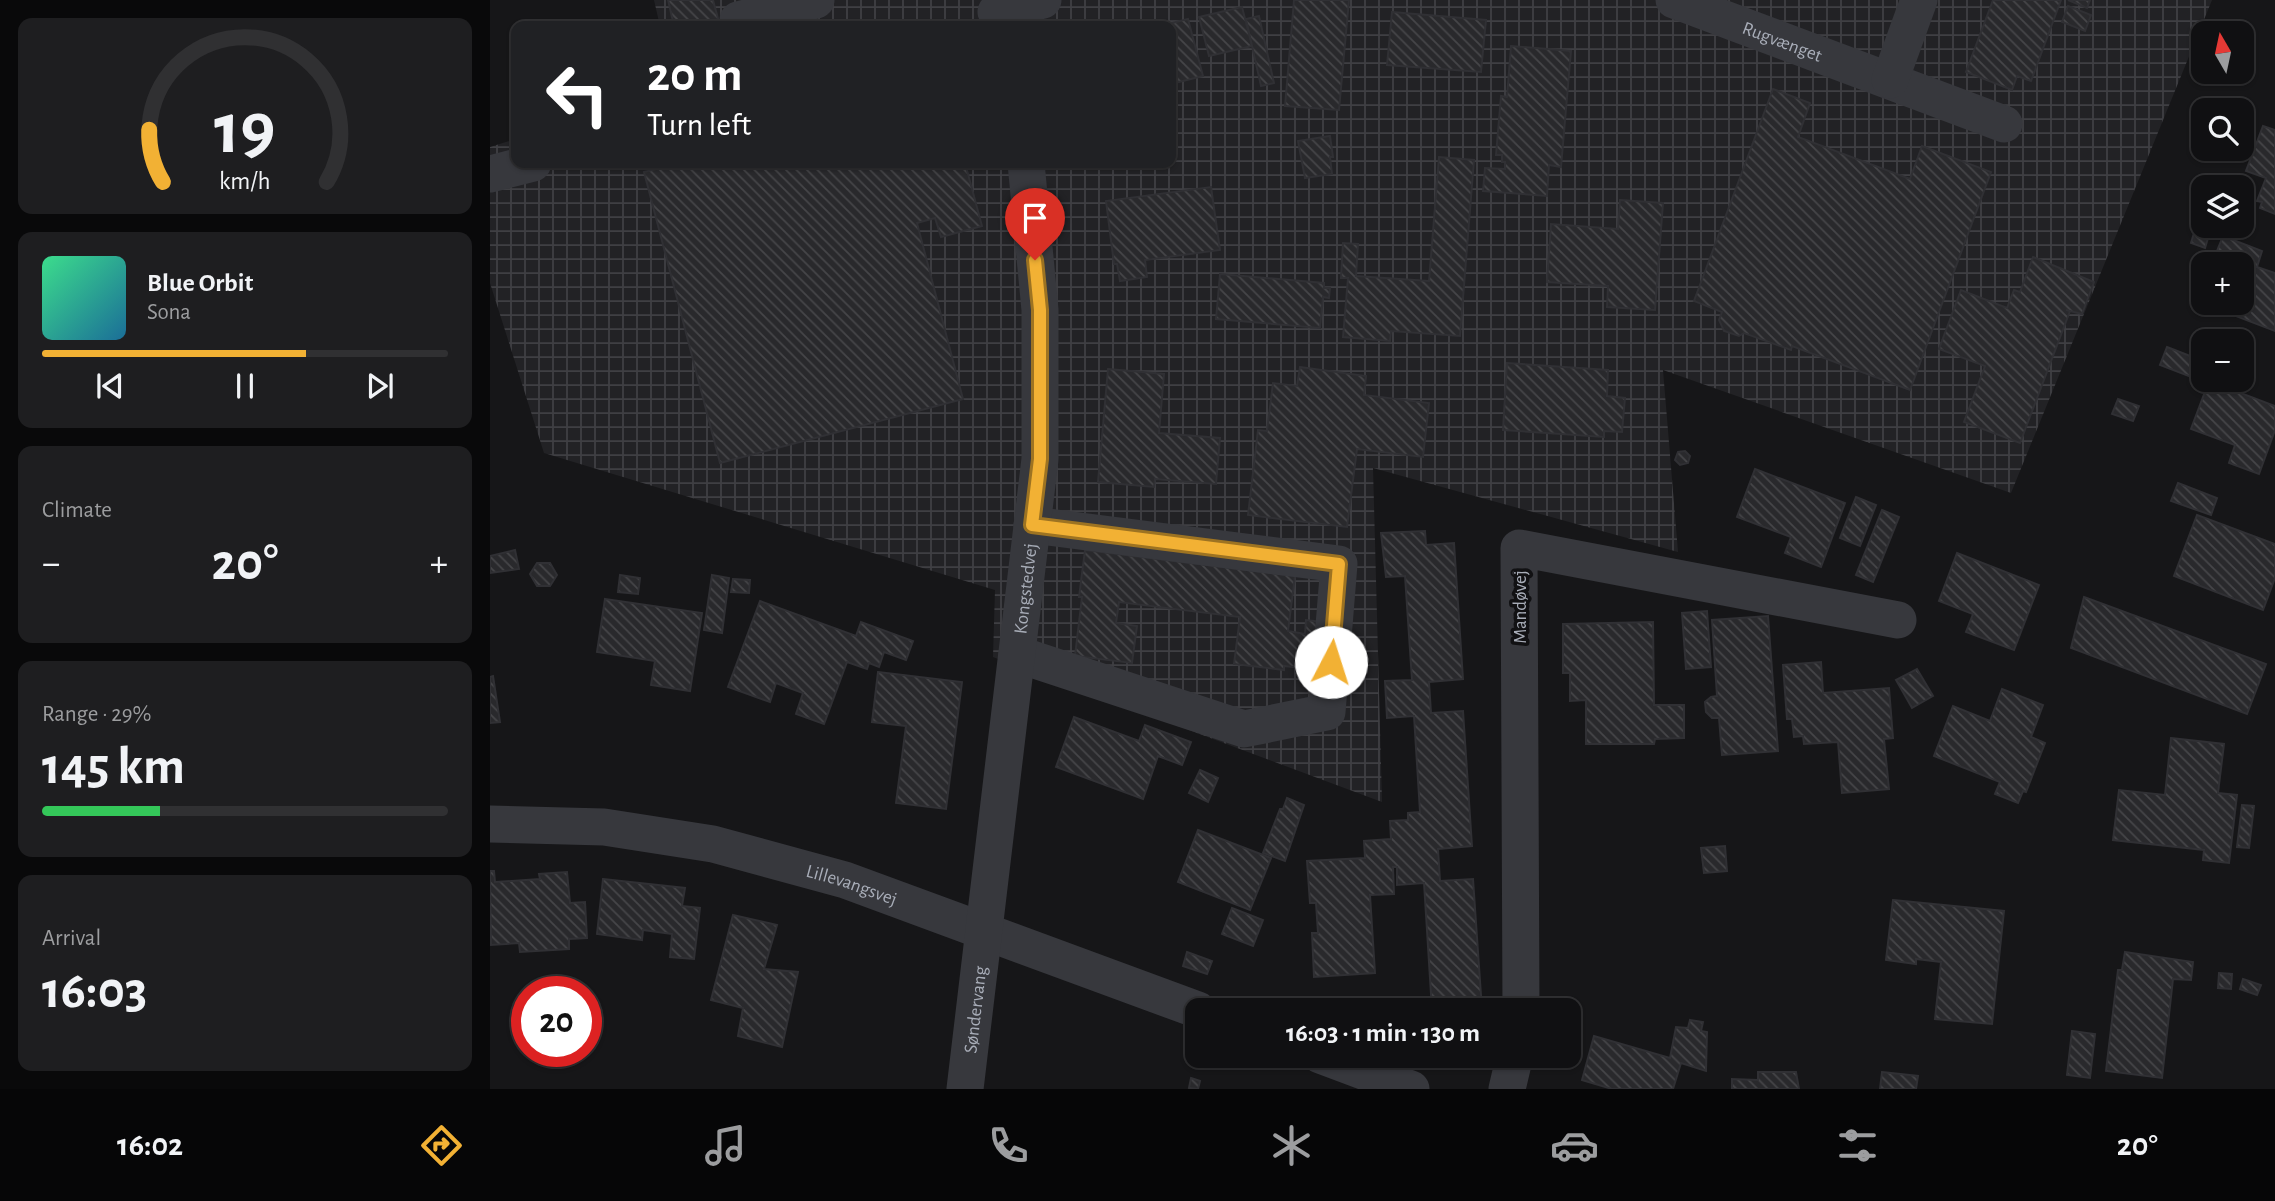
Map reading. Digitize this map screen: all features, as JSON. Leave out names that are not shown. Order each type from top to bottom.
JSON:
[{"type":"street","points":[[738,20],[816,0]]},
{"type":"street","points":[[996,13],[1043,0]]},
{"type":"street","name":"Rugvænget","points":[[1674,0],[2004,124]]},
{"type":"street","points":[[1890,80],[1919,0]]},
{"type":"street","points":[[490,174],[513,168]]},
{"type":"street","name":"Kongstedvej","points":[[984,931],[1040,459],[1040,310],[1026,168]]},
{"type":"street","points":[[1017,654],[1244,729],[1327,712],[1339,564],[1032,525]]},
{"type":"street","name":"Mandøvej","points":[[1521,998],[1519,548],[1898,621]]},
{"type":"street","name":"Lillevangsvej","points":[[490,824],[604,827],[713,844],[845,880],[1185,1005]]},
{"type":"street","name":"Søndervang","points":[[965,1089],[984,931]]},
{"type":"street","points":[[1355,1068],[1411,1089]]},
{"type":"street","points":[[1507,1089],[1512,1068]]},
{"type":"shaded area","points":[[654,0],[2212,0],[2203,21],[2191,21],[2191,52],[2011,493],[1663,370],[1678,552],[1373,468],[1382,802],[993,657],[995,590],[544,453],[490,283],[490,147],[511,141],[511,168],[1176,168],[1176,21],[659,21]]},
{"type":"building","points":[[668,0],[713,0],[719,21],[673,21]]},
{"type":"building","points":[[1294,0],[1349,0],[1339,110],[1285,106]]},
{"type":"building","points":[[1993,0],[2061,0],[2031,81],[2017,76],[2012,90],[1966,72]]},
{"type":"building","points":[[2068,0],[2090,0],[2087,8]]},
{"type":"building","points":[[2068,6],[2091,15],[2085,31],[2062,22]]},
{"type":"building","points":[[1242,7],[1252,46],[1209,56],[1199,17]]},
{"type":"building","points":[[1392,12],[1486,20],[1481,72],[1387,65]]},
{"type":"building","points":[[1259,16],[1274,83],[1261,86],[1246,19]]},
{"type":"building","points":[[1188,19],[1203,76],[1176,83],[1176,22]]},
{"type":"building","points":[[1511,46],[1571,51],[1561,167],[1549,165],[1547,196],[1483,191],[1485,168],[1505,169],[1502,155],[1496,155],[1501,96],[1507,97]]},
{"type":"building","points":[[1773,89],[1810,103],[1798,137],[1910,179],[1922,146],[1991,172],[1910,390],[1792,346],[1791,350],[1744,333],[1739,336],[1724,331],[1719,320],[1722,312],[1694,301]]},
{"type":"building","points":[[2263,126],[2275,130],[2275,214],[2260,208],[2262,202],[2257,201],[2266,178],[2246,171],[2250,161],[2254,161],[2254,150]]},
{"type":"building","points":[[1330,136],[1332,174],[1305,178],[1298,141]]},
{"type":"building","points":[[1439,157],[1474,160],[1460,336],[1391,331],[1390,341],[1343,337],[1348,278],[1341,278],[1343,243],[1358,244],[1356,276],[1429,281]]},
{"type":"building","points":[[660,168],[966,168],[982,226],[941,237],[935,218],[917,223],[963,399],[720,463],[644,172]]},
{"type":"building","points":[[1211,187],[1220,250],[1145,260],[1147,277],[1120,281],[1117,264],[1114,264],[1106,201]]},
{"type":"building","points":[[1620,200],[1663,203],[1655,310],[1607,307],[1608,286],[1547,282],[1551,224],[1618,229]]},
{"type":"building","points":[[2192,238],[2208,238],[2205,248],[2191,243]]},
{"type":"building","points":[[2222,238],[2262,251],[2257,267],[2275,273],[2275,331],[2233,315],[2254,315],[2254,252],[2217,252]]},
{"type":"building","points":[[2033,257],[2094,282],[2082,314],[2070,311],[2020,443],[1964,422],[1985,366],[1939,349],[1961,290],[2007,308],[2014,290],[2020,292]]},
{"type":"building","points":[[1220,274],[1324,283],[1324,288],[1330,288],[1329,298],[1323,297],[1320,328],[1216,319]]},
{"type":"building","points":[[2167,347],[2191,356],[2191,377],[2160,365]]},
{"type":"building","points":[[1507,363],[1608,370],[1607,396],[1625,398],[1622,432],[1604,431],[1604,437],[1503,430]]},
{"type":"building","points":[[1300,367],[1366,376],[1364,395],[1429,403],[1423,457],[1357,449],[1347,527],[1248,515],[1258,430],[1267,431],[1273,383],[1297,386]]},
{"type":"building","points":[[1108,369],[1164,374],[1159,433],[1220,438],[1216,484],[1155,479],[1154,487],[1098,482]]},
{"type":"building","points":[[2205,392],[2238,392],[2275,406],[2275,430],[2259,474],[2229,463],[2235,445],[2191,429]]},
{"type":"building","points":[[2118,399],[2139,406],[2133,421],[2112,414]]},
{"type":"building","points":[[1685,451],[1690,456],[1688,463],[1680,465],[1675,460],[1678,452]]},
{"type":"building","points":[[1755,469],[1845,503],[1821,567],[1785,553],[1791,537],[1737,517]]},
{"type":"building","points":[[2178,483],[2217,498],[2211,515],[2171,501]]},
{"type":"building","points":[[1856,497],[1876,505],[1860,546],[1840,538]]},
{"type":"building","points":[[1882,510],[1899,517],[1873,582],[1856,575]]},
{"type":"building","points":[[2197,515],[2275,544],[2275,578],[2263,610],[2174,576]]},
{"type":"building","points":[[1425,531],[1426,545],[1454,543],[1463,679],[1429,682],[1431,713],[1463,711],[1472,846],[1438,849],[1440,881],[1473,879],[1481,998],[1431,998],[1424,883],[1397,885],[1397,867],[1393,867],[1394,894],[1370,895],[1375,973],[1314,977],[1312,933],[1318,933],[1316,903],[1310,903],[1307,861],[1365,858],[1364,841],[1391,839],[1390,821],[1408,820],[1408,813],[1420,812],[1414,716],[1387,718],[1385,681],[1412,680],[1405,576],[1386,577],[1381,533]]},
{"type":"building","points":[[515,550],[519,569],[490,573],[490,556]]},
{"type":"building","points":[[1085,550],[1295,576],[1288,631],[1305,634],[1306,620],[1323,622],[1317,670],[1284,666],[1284,670],[1234,664],[1240,617],[1119,602],[1116,623],[1137,626],[1132,663],[1075,656]]},
{"type":"building","points":[[1957,553],[2039,585],[2014,650],[1966,632],[1973,614],[1939,601]]},
{"type":"building","points":[[537,563],[550,563],[557,575],[550,586],[537,586],[530,574]]},
{"type":"building","points":[[620,575],[640,578],[638,594],[618,592]]},
{"type":"building","points":[[712,575],[729,578],[722,633],[704,630]]},
{"type":"building","points":[[733,579],[750,580],[749,593],[731,592]]},
{"type":"building","points":[[2084,597],[2266,664],[2247,714],[2071,648]]},
{"type":"building","points":[[605,599],[702,613],[690,691],[651,685],[655,661],[597,652]]},
{"type":"building","points":[[760,601],[856,636],[861,622],[913,641],[906,660],[884,652],[879,667],[869,663],[867,669],[847,662],[824,724],[796,714],[803,693],[776,683],[770,702],[728,687]]},
{"type":"building","points":[[1707,611],[1711,667],[1686,669],[1682,613]]},
{"type":"building","points":[[1768,616],[1778,751],[1722,755],[1719,718],[1712,718],[1706,712],[1705,702],[1717,696],[1712,620]]},
{"type":"building","points":[[1653,622],[1654,705],[1684,705],[1684,738],[1655,739],[1654,744],[1586,744],[1586,700],[1570,701],[1570,673],[1563,673],[1563,624]]},
{"type":"building","points":[[1821,662],[1823,693],[1889,688],[1893,738],[1884,739],[1889,789],[1842,793],[1838,742],[1804,744],[1803,736],[1794,737],[1792,719],[1787,719],[1783,665]]},
{"type":"building","points":[[1917,669],[1933,696],[1912,708],[1896,680]]},
{"type":"building","points":[[878,672],[962,682],[946,809],[896,803],[906,726],[872,722]]},
{"type":"building","points":[[493,676],[500,722],[490,723],[490,677]]},
{"type":"building","points":[[2002,689],[2043,705],[2031,737],[2045,743],[2026,792],[2023,791],[2018,803],[1995,794],[2000,782],[1934,756],[1953,706],[1990,721]]},
{"type":"building","points":[[1074,717],[1139,741],[1145,725],[1191,742],[1182,765],[1158,756],[1143,799],[1056,767]]},
{"type":"building","points":[[2171,738],[2224,744],[2218,793],[2237,795],[2229,863],[2203,860],[2204,850],[2113,840],[2119,790],[2165,795]]},
{"type":"building","points":[[1200,770],[1218,778],[1208,802],[1189,793]]},
{"type":"building","points":[[1287,798],[1304,805],[1285,861],[1263,853]]},
{"type":"building","points":[[2242,805],[2254,806],[2249,848],[2237,847]]},
{"type":"building","points":[[1198,830],[1271,858],[1250,910],[1178,882]]},
{"type":"building","points":[[1725,846],[1727,871],[1704,873],[1701,848]]},
{"type":"building","points":[[490,871],[494,871],[495,882],[540,879],[539,874],[567,872],[570,903],[585,902],[587,938],[569,939],[569,949],[520,952],[519,943],[491,945]]},
{"type":"building","points":[[603,879],[685,888],[682,906],[700,908],[694,959],[670,957],[672,934],[643,930],[642,940],[597,934]]},
{"type":"building","points":[[1893,900],[2004,911],[1992,1024],[1935,1019],[1941,962],[1916,959],[1916,964],[1886,960]]},
{"type":"building","points":[[1232,908],[1263,920],[1253,946],[1222,934]]},
{"type":"building","points":[[733,915],[777,925],[764,969],[798,972],[782,1047],[738,1036],[743,1008],[711,1000]]},
{"type":"building","points":[[1187,952],[1212,961],[1207,974],[1183,966]]},
{"type":"building","points":[[2125,952],[2193,962],[2191,980],[2173,979],[2162,1078],[2106,1071],[2118,970],[2122,970]]},
{"type":"building","points":[[2219,973],[2232,974],[2231,989],[2218,988]]},
{"type":"building","points":[[2243,979],[2261,985],[2257,995],[2240,989]]},
{"type":"building","points":[[1690,1020],[1703,1022],[1701,1031],[1707,1032],[1706,1071],[1681,1063],[1673,1089],[1612,1089],[1582,1080],[1594,1036],[1670,1058],[1676,1027],[1688,1028]]},
{"type":"building","points":[[2072,1031],[2095,1034],[2090,1078],[2067,1075]]},
{"type":"building","points":[[1758,1072],[1796,1072],[1799,1089],[1732,1089],[1732,1079],[1758,1080]]},
{"type":"building","points":[[1882,1072],[1918,1076],[1916,1089],[1880,1089]]},
{"type":"building","points":[[1191,1078],[1200,1081],[1198,1089],[1189,1088]]},
{"type":"route","points":[[1035,260],[1040,310],[1040,459],[1032,525],[1339,564],[1331,662]]}]
